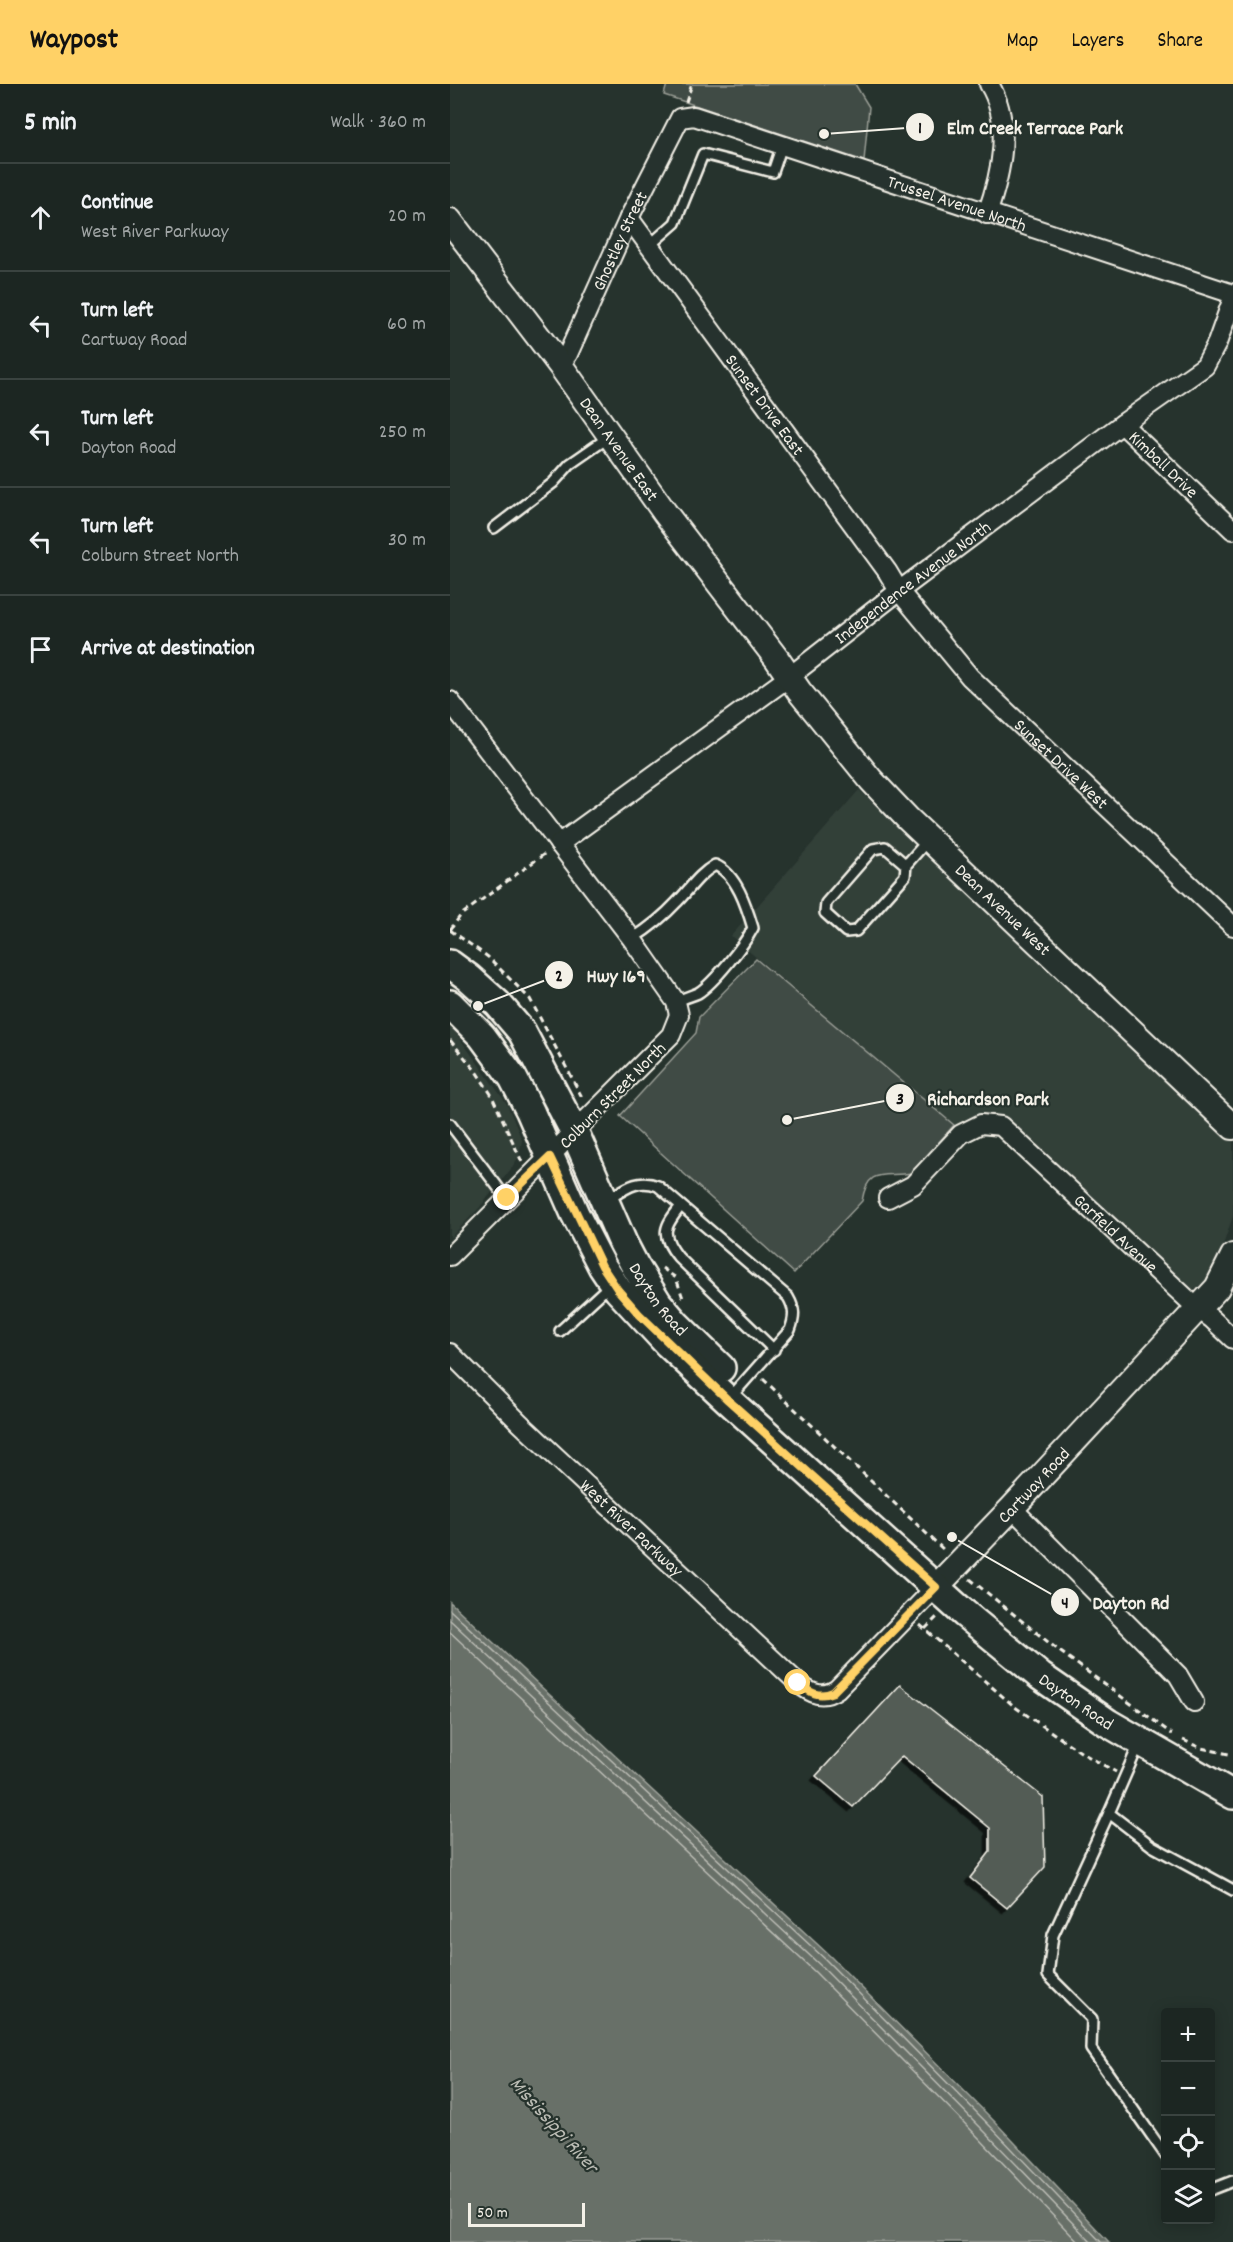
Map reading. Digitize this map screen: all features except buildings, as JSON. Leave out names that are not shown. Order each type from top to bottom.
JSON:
[{"type":"main road","name":"Dayton Road","points":[[450,964],[498,1004],[522,1032],[574,1131],[627,1251],[658,1303],[734,1394]]},
{"type":"main road","name":"Dayton Road","points":[[450,1004],[482,1036],[513,1078],[591,1245],[613,1282],[639,1314],[734,1394],[965,1614],[1040,1676],[1140,1742],[1233,1795]]},
{"type":"street","points":[[987,214],[996,188],[1002,125],[993,90],[989,84]]},
{"type":"street","name":"Trussel Avenue North","points":[[680,118],[694,116],[1233,296]]},
{"type":"street","name":"Ghostley Street","points":[[560,364],[568,354],[629,218],[680,118]]},
{"type":"street","name":"Sunset Drive East","points":[[629,218],[887,571],[899,591]]},
{"type":"street","name":"Dean Avenue East","points":[[453,231],[560,364],[665,513],[789,677]]},
{"type":"street","name":"Independence Avenue North","points":[[559,844],[789,677],[899,591],[1122,424],[1205,366],[1217,343],[1233,296]]},
{"type":"street","name":"Kimball Drive","points":[[1122,424],[1233,530]]},
{"type":"street","name":"Sunset Drive West","points":[[899,591],[970,677],[1233,926]]},
{"type":"street","name":"Dean Avenue West","points":[[789,677],[871,780],[1233,1127]]},
{"type":"street","points":[[450,701],[632,939],[676,1002]]},
{"type":"street","name":"Colburn Street North","points":[[450,1256],[671,1035],[679,1015],[676,1002]]},
{"type":"street","name":"Garfield Avenue","points":[[888,1198],[913,1185],[961,1134],[981,1124],[1001,1126],[1197,1309],[1212,1319],[1233,1339]]},
{"type":"street","name":"Cartway Road","points":[[818,1695],[829,1694],[837,1689],[1012,1508],[1217,1288],[1233,1256]]},
{"type":"street","name":"West River Parkway","points":[[450,1353],[520,1423],[798,1683],[818,1695]]},
{"type":"street","points":[[1012,1508],[1178,1675],[1194,1702]]},
{"type":"lane","points":[[650,245],[675,222],[703,154],[773,172],[782,145]]},
{"type":"lane","points":[[494,528],[553,483],[570,464],[611,436]]},
{"type":"lane","points":[[906,865],[885,847],[873,849],[826,903],[825,914],[846,932],[856,931],[906,876],[906,865],[929,838]]},
{"type":"lane","points":[[632,939],[645,931],[677,902],[703,873],[715,866],[720,868],[743,894],[753,928],[746,941],[718,974],[698,993],[676,1002]]},
{"type":"lane","points":[[450,1124],[507,1198]]},
{"type":"lane","points":[[605,1202],[633,1183],[647,1181],[658,1186],[788,1297],[794,1308],[794,1320],[790,1330],[734,1394]]},
{"type":"lane","points":[[681,1206],[669,1221],[665,1234],[666,1242],[678,1257],[774,1350]]},
{"type":"lane","points":[[560,1331],[613,1282]]},
{"type":"lane","points":[[1140,1742],[1053,1935],[1048,1975],[1092,2019],[1091,2049],[1161,2149]]},
{"type":"lane","points":[[1109,1814],[1152,1846],[1233,1890]]},
{"type":"lane","points":[[1215,2188],[1233,2181]]},
{"type":"path","points":[[488,957],[450,930],[462,915],[559,844]]},
{"type":"path","points":[[450,1040],[491,1094],[520,1158],[531,1176]]},
{"type":"path","points":[[970,1580],[1082,1669],[1174,1735]]},
{"type":"path","points":[[908,1616],[1015,1707],[1082,1754],[1125,1777]]},
{"type":"path","points":[[1180,1739],[1201,1748],[1233,1755]]},
{"type":"shaded area","points":[[667,84],[855,84],[869,107],[864,161],[664,95]]},
{"type":"shaded area","points":[[859,790],[1217,1129],[1233,1141],[1233,1216],[1219,1257],[1204,1285],[1193,1289],[1184,1285],[1010,1120],[1000,1116],[984,1115],[968,1118],[954,1125],[731,936]]},
{"type":"shaded area","points":[[756,959],[954,1125],[912,1173],[880,1175],[869,1182],[862,1201],[794,1273],[620,1116],[696,1033],[699,1017]]},
{"type":"shaded area","points":[[450,1025],[507,1104],[522,1140],[519,1156],[511,1169],[480,1207],[450,1238]]},
{"type":"water","name":"Mississippi River","points":[[450,1602],[830,1956],[996,2123],[1109,2242],[450,2242]]},
{"type":"place","name":"Elm Creek Terrace Park","points":[[824,134]]},
{"type":"place","name":"Hwy 169","points":[[478,1006]]},
{"type":"place","name":"Richardson Park","points":[[787,1120]]},
{"type":"place","name":"Dayton Rd","points":[[952,1537]]},
{"type":"route","points":[[507,1198],[550,1157],[575,1214],[602,1266],[618,1290],[639,1314],[728,1400],[936,1587],[833,1692],[824,1695],[814,1694],[798,1683]]}]
